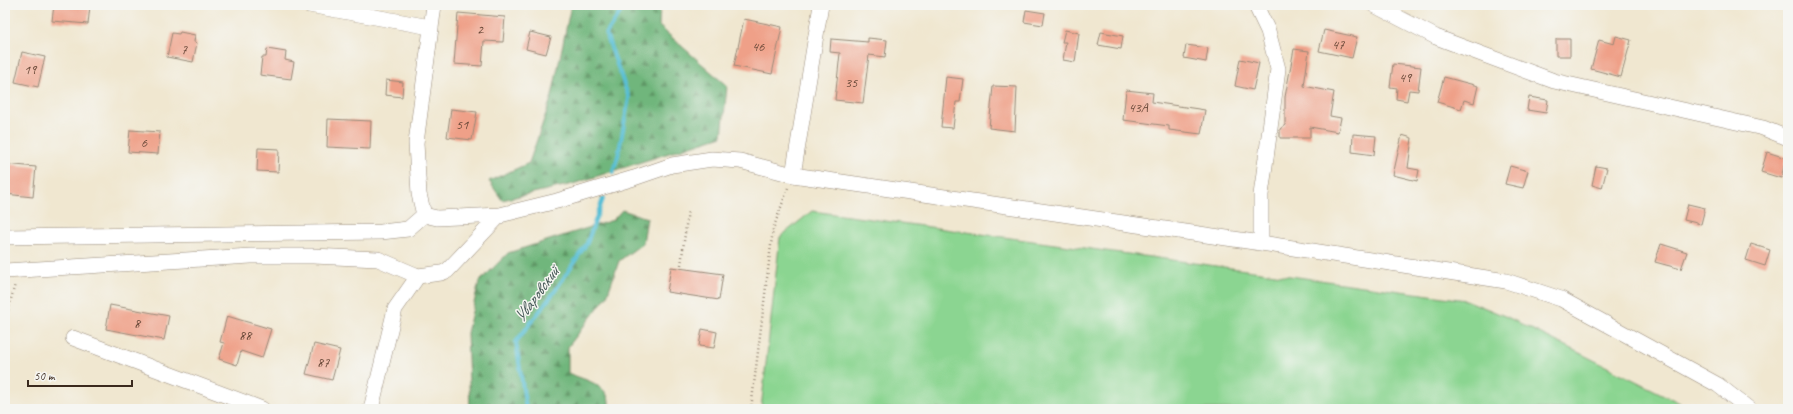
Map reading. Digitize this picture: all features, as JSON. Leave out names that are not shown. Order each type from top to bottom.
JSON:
[{"type":"street","points":[[309,5],[430,27]]},
{"type":"street","points":[[424,215],[419,194],[416,143],[434,5]]},
{"type":"street","points":[[793,175],[821,5]]},
{"type":"street","points":[[1374,5],[1436,37],[1554,81],[1763,128],[1788,138]]},
{"type":"street","points":[[1259,7],[1268,30],[1278,69],[1261,195],[1261,243]]},
{"type":"street","points":[[424,215],[437,218],[500,215],[557,201],[672,165],[712,159],[740,161],[793,175],[1261,243],[1506,281],[1561,299],[1718,385],[1749,409]]},
{"type":"street","points":[[5,237],[381,232],[408,229],[424,215]]},
{"type":"street","points":[[12,271],[251,256],[313,256],[378,259],[418,276],[447,271],[500,215]]},
{"type":"street","points":[[370,409],[395,309],[418,276]]},
{"type":"street","points":[[74,338],[262,409]]},
{"type":"path","points":[[751,409],[773,229],[793,175]]},
{"type":"path","points":[[681,265],[688,210]]},
{"type":"path","points":[[5,322],[12,271]]},
{"type":"green space","points":[[571,5],[660,5],[659,26],[727,86],[722,136],[573,184],[502,200],[489,181],[529,163],[552,96]]},
{"type":"green space","points":[[622,210],[647,218],[643,243],[619,261],[607,296],[568,347],[568,373],[590,381],[602,389],[609,401],[609,409],[470,409],[467,333],[479,282],[508,253],[613,220]]},
{"type":"green space","points":[[812,211],[1466,300],[1507,317],[1692,409],[761,409],[780,237]]},
{"type":"building","points":[[54,5],[90,6],[88,24],[52,21]]},
{"type":"building","points":[[1026,10],[1045,13],[1043,25],[1024,22]]},
{"type":"building","points":[[458,13],[505,17],[503,42],[484,41],[482,66],[454,64]]},
{"type":"building","points":[[744,19],[782,27],[772,74],[734,66]]},
{"type":"building","points":[[1065,30],[1079,33],[1075,62],[1063,60],[1066,42],[1062,42]]},
{"type":"building","points":[[1324,30],[1357,37],[1352,58],[1319,51]]},
{"type":"building","points":[[180,32],[195,35],[194,42],[197,43],[193,62],[167,57],[172,33],[179,34]]},
{"type":"building","points":[[530,32],[551,37],[546,54],[526,49]]},
{"type":"building","points":[[1101,32],[1123,36],[1121,49],[1098,45]]},
{"type":"building","points":[[1616,36],[1631,40],[1621,77],[1591,69],[1599,40],[1614,44]]},
{"type":"building","points":[[868,38],[887,40],[885,57],[869,55],[863,103],[835,100],[840,53],[830,52],[831,39],[868,42]]},
{"type":"building","points":[[1556,39],[1570,39],[1570,56],[1556,56]]},
{"type":"building","points":[[1186,45],[1208,48],[1206,62],[1184,58]]},
{"type":"building","points":[[267,49],[286,52],[285,60],[294,62],[291,79],[260,75],[262,57],[266,57]]},
{"type":"building","points":[[1294,49],[1309,51],[1304,86],[1334,92],[1330,116],[1341,118],[1338,132],[1310,127],[1310,138],[1280,138],[1280,129],[1285,125],[1285,97]]},
{"type":"building","points":[[22,52],[45,57],[38,87],[15,82]]},
{"type":"building","points":[[1240,59],[1259,63],[1253,90],[1235,86]]},
{"type":"building","points":[[1393,64],[1421,67],[1418,91],[1409,90],[1407,101],[1396,99],[1397,88],[1390,87]]},
{"type":"building","points":[[946,77],[963,79],[960,102],[956,102],[953,128],[941,127]]},
{"type":"building","points":[[1444,77],[1478,86],[1474,103],[1464,100],[1461,109],[1437,102]]},
{"type":"building","points":[[386,80],[403,82],[402,97],[385,95]]},
{"type":"building","points":[[993,86],[1017,87],[1015,131],[989,128]]},
{"type":"building","points":[[1126,90],[1153,93],[1152,102],[1205,110],[1201,134],[1169,130],[1169,126],[1123,120]]},
{"type":"building","points":[[1529,97],[1548,100],[1546,113],[1527,110]]},
{"type":"building","points":[[451,109],[477,112],[472,140],[447,137]]},
{"type":"building","points":[[328,119],[371,121],[370,149],[327,147]]},
{"type":"building","points":[[130,130],[160,132],[158,154],[128,152]]},
{"type":"building","points":[[1353,134],[1376,136],[1374,155],[1352,152]]},
{"type":"building","points":[[1402,135],[1412,138],[1408,168],[1419,170],[1417,181],[1393,175]]},
{"type":"building","points":[[258,148],[279,149],[278,172],[257,171]]},
{"type":"building","points":[[1767,152],[1786,158],[1781,178],[1761,172]]},
{"type":"building","points":[[5,164],[36,167],[33,197],[5,194]]},
{"type":"building","points":[[1510,166],[1528,171],[1523,188],[1505,184]]},
{"type":"building","points":[[1596,166],[1607,168],[1602,188],[1592,185]]},
{"type":"building","points":[[1688,204],[1705,208],[1701,224],[1684,220]]},
{"type":"building","points":[[1661,244],[1687,252],[1681,269],[1655,262]]},
{"type":"building","points":[[1751,244],[1770,250],[1765,266],[1746,260]]},
{"type":"building","points":[[671,267],[723,274],[719,300],[667,292]]},
{"type":"building","points":[[110,305],[169,316],[164,340],[106,329]]},
{"type":"building","points":[[227,316],[271,329],[262,358],[241,351],[237,365],[219,359],[224,343],[220,342]]},
{"type":"building","points":[[702,329],[717,332],[714,348],[699,346]]},
{"type":"building","points":[[314,344],[340,350],[332,380],[306,374]]},
{"type":"waterway","name":"Уваровский","points":[[613,172],[618,156],[629,98],[606,34],[625,5]]},
{"type":"waterway","name":"Уваровский","points":[[526,409],[516,342],[555,291],[587,243],[603,199]]}]
